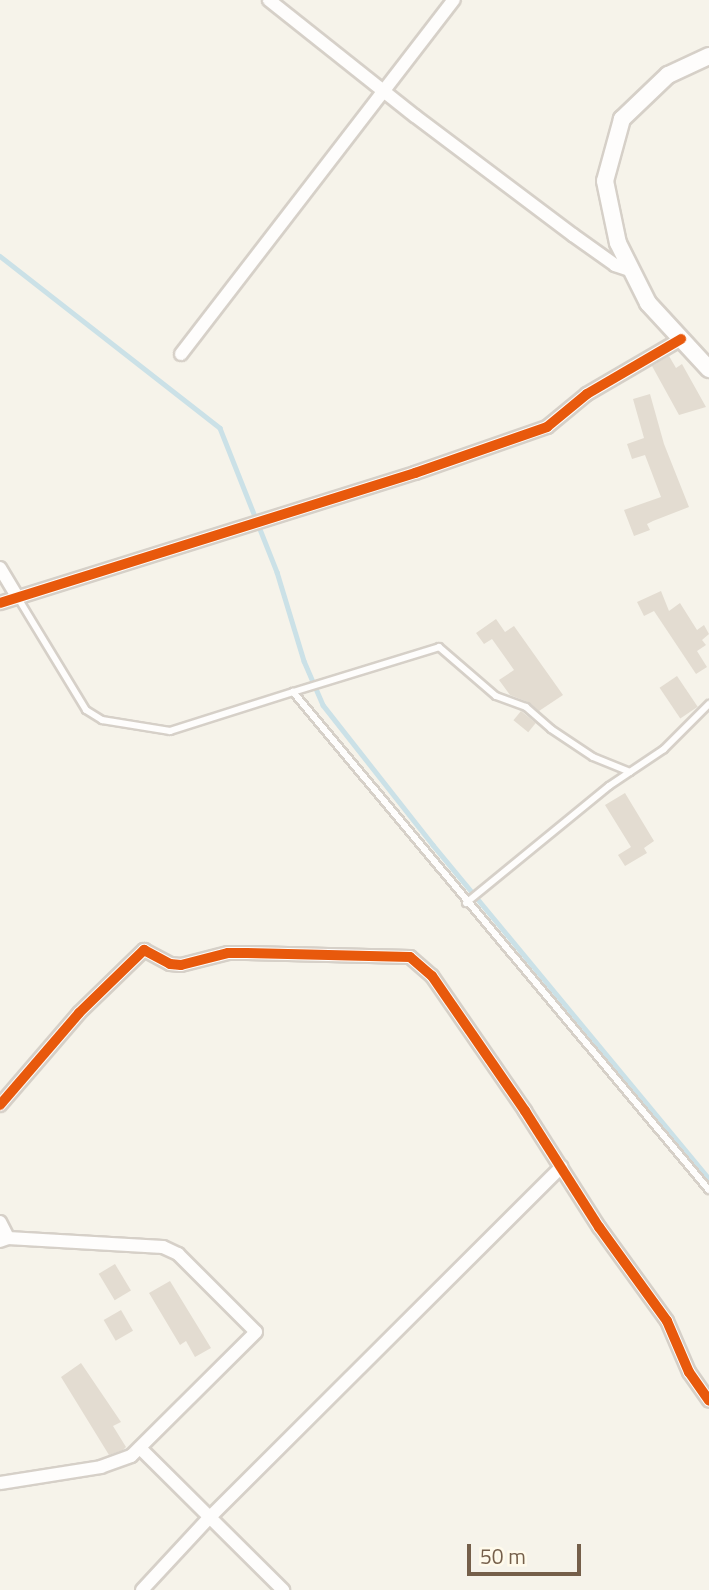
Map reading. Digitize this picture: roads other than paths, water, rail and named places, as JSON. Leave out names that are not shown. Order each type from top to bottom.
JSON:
[{"type":"street","points":[[269,0],[573,235],[615,265],[632,271]]},
{"type":"street","points":[[181,354],[454,0]]},
{"type":"street","points":[[709,56],[668,75],[622,119],[605,181],[618,243],[649,303],[709,369]]},
{"type":"street","points":[[0,603],[415,473],[547,427],[587,394],[681,339]]},
{"type":"street","points":[[0,568],[18,598]]},
{"type":"street","points":[[0,1105],[79,1013],[145,950],[170,964],[181,965],[228,953],[410,957],[432,976],[599,1227],[611,1240],[667,1321],[689,1372],[709,1401]]},
{"type":"street","points":[[142,1590],[208,1519],[561,1167]]},
{"type":"street","points":[[0,1222],[4,1240],[163,1247],[178,1254],[256,1332],[140,1448],[122,1460],[101,1467],[0,1483]]},
{"type":"street","points":[[140,1448],[172,1477],[208,1519],[283,1590]]},
{"type":"lane","points":[[18,598],[86,710],[102,720],[170,731],[323,681],[439,647],[496,696],[526,707],[551,729],[593,757],[630,772]]},
{"type":"lane","points":[[293,692],[466,903],[709,1190]]},
{"type":"lane","points":[[466,903],[609,786],[664,749],[709,704]]},
{"type":"waterway","points":[[0,256],[220,428],[277,572],[304,661],[323,705],[433,845],[709,1179]]}]
